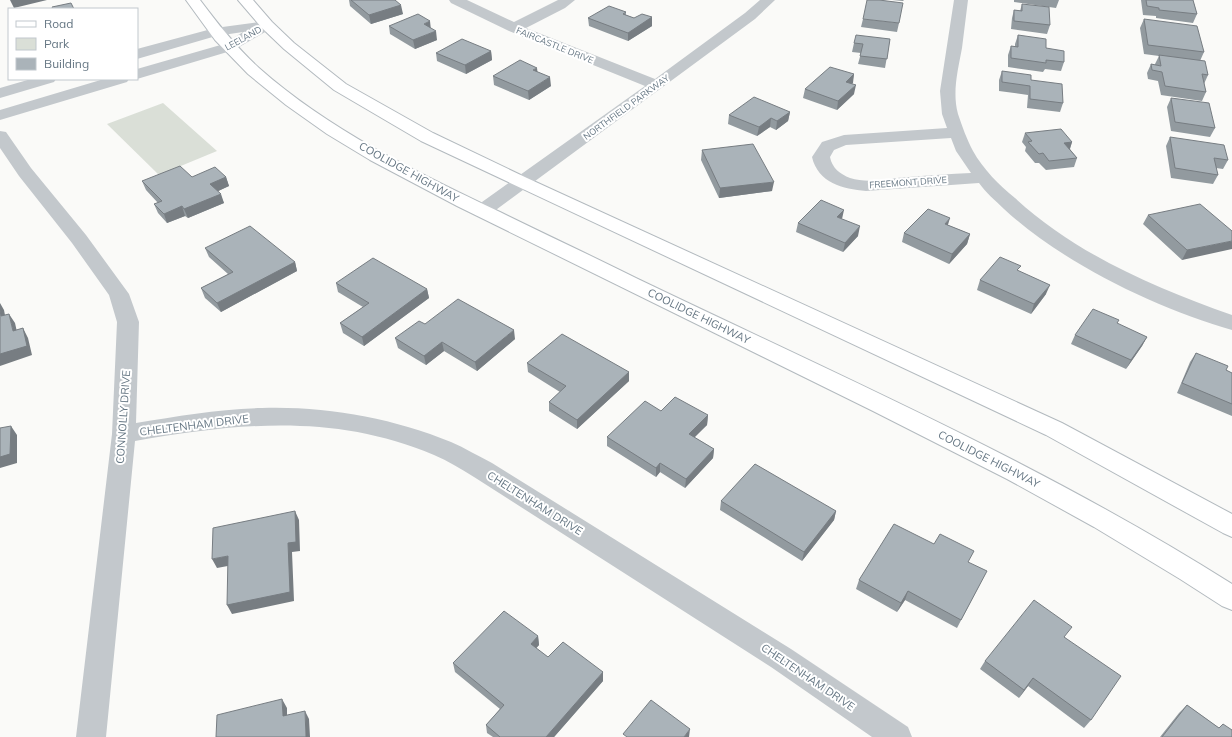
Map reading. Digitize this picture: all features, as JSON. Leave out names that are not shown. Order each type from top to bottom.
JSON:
[{"type":"main road","name":"COOLIDGE HIGHWAY","points":[[193,0],[215,32],[252,69],[280,92],[324,124],[380,159],[482,211],[988,457],[1096,514],[1232,598]]},
{"type":"main road","points":[[245,0],[267,25],[289,46],[340,87],[427,137],[1054,430],[1161,486],[1232,526]]},
{"type":"street","name":"FAIRCASTLE DRIVE","points":[[456,0],[514,28],[657,85]]},
{"type":"street","points":[[514,28],[568,0]]},
{"type":"street","name":"NORTHFIELD PARKWAY","points":[[482,211],[657,85],[750,16],[768,0]]},
{"type":"street","points":[[961,0],[947,82],[950,114],[955,133],[982,177],[1028,220],[1055,240],[1087,259],[1126,280],[1173,302],[1232,323]]},
{"type":"street","name":"LEELAND","points":[[138,54],[215,32],[267,25]]},
{"type":"street","name":"LEELAND","points":[[138,74],[229,47],[267,25]]},
{"type":"street","points":[[0,93],[45,80]]},
{"type":"street","points":[[0,115],[118,80]]},
{"type":"street","name":"FREEMONT DRIVE","points":[[955,133],[844,140],[835,142],[828,146],[821,156],[822,164],[833,177],[854,184],[874,185],[982,177]]},
{"type":"street","name":"CONNOLLY DRIVE","points":[[0,136],[25,172],[79,239],[119,294],[128,322],[124,434],[91,737]]},
{"type":"street","name":"CHELTENHAM DRIVE","points":[[124,434],[163,427],[235,418],[293,416],[370,427],[442,449],[483,470],[774,654],[897,737]]},
{"type":"green space","points":[[163,103],[217,151],[159,175],[107,124]]},
{"type":"building","points":[[351,0],[395,0],[401,5],[369,15]]},
{"type":"building","points":[[867,0],[903,3],[899,23],[863,19]]},
{"type":"building","points":[[1146,0],[1193,0],[1197,14],[1159,10],[1159,8],[1147,6]]},
{"type":"building","points":[[71,3],[74,8],[52,8]]},
{"type":"building","points":[[1022,4],[1049,7],[1050,25],[1014,21],[1014,10],[1022,11]]},
{"type":"building","points":[[609,6],[626,12],[623,14],[634,18],[642,14],[652,17],[628,33],[588,18]]},
{"type":"building","points":[[418,14],[430,21],[424,24],[436,31],[413,40],[389,26]]},
{"type":"building","points":[[1144,19],[1197,26],[1204,52],[1148,45]]},
{"type":"building","points":[[856,35],[890,39],[887,59],[860,56],[863,44],[854,43]]},
{"type":"building","points":[[1018,35],[1046,39],[1046,48],[1064,51],[1064,62],[1046,60],[1046,63],[1011,58],[1011,46],[1018,47]]},
{"type":"building","points":[[462,39],[491,51],[465,65],[436,53]]},
{"type":"building","points":[[1159,55],[1205,61],[1208,75],[1202,74],[1206,92],[1165,86],[1162,72],[1152,70],[1151,64],[1161,66]]},
{"type":"building","points":[[520,60],[537,68],[533,70],[550,77],[528,91],[493,76]]},
{"type":"building","points":[[830,67],[854,74],[846,82],[856,85],[838,101],[805,89]]},
{"type":"building","points":[[1002,71],[1031,75],[1031,80],[1062,84],[1063,103],[1030,99],[1030,86],[1002,82]]},
{"type":"building","points":[[754,97],[790,112],[777,121],[771,118],[759,127],[729,115]]},
{"type":"building","points":[[1171,98],[1209,103],[1215,128],[1175,122]]},
{"type":"building","points":[[1061,129],[1072,142],[1064,143],[1077,158],[1049,161],[1043,153],[1039,154],[1028,142],[1032,141],[1025,133]]},
{"type":"building","points":[[1170,137],[1224,145],[1228,160],[1214,158],[1218,175],[1175,168]]},
{"type":"building","points":[[753,144],[774,182],[720,188],[702,150]]},
{"type":"building","points":[[180,166],[192,177],[215,167],[226,177],[210,184],[221,194],[184,209],[182,206],[164,214],[154,204],[162,201],[142,181]]},
{"type":"building","points":[[821,200],[844,210],[837,217],[860,226],[845,243],[798,223]]},
{"type":"building","points":[[1200,204],[1232,231],[1232,241],[1187,250],[1148,215]]},
{"type":"building","points":[[928,209],[950,218],[945,224],[970,234],[952,254],[904,233]]},
{"type":"building","points":[[250,226],[295,262],[217,303],[201,288],[233,272],[205,248]]},
{"type":"building","points":[[1000,257],[1021,266],[1017,270],[1050,285],[1034,304],[980,280]]},
{"type":"building","points":[[373,258],[427,289],[362,337],[340,323],[369,303],[336,283]]},
{"type":"building","points":[[458,299],[514,330],[475,362],[442,342],[424,356],[395,338],[419,321],[425,324]]},
{"type":"building","points":[[1093,309],[1119,320],[1117,323],[1147,337],[1131,360],[1075,335]]},
{"type":"building","points":[[0,310],[1,316],[9,314],[13,331],[23,328],[27,346],[0,354]]},
{"type":"building","points":[[562,334],[629,372],[577,420],[549,402],[566,386],[527,363]]},
{"type":"building","points":[[1196,353],[1228,366],[1226,370],[1232,373],[1232,404],[1182,383]]},
{"type":"building","points":[[675,397],[708,415],[689,434],[714,449],[686,479],[660,463],[656,468],[607,437],[645,401],[661,411]]},
{"type":"building","points":[[11,426],[10,454],[0,457],[0,428]]},
{"type":"building","points":[[755,464],[836,511],[804,552],[721,501]]},
{"type":"building","points":[[295,511],[296,542],[288,543],[290,592],[227,605],[228,556],[212,559],[213,528]]},
{"type":"building","points":[[894,524],[934,544],[940,534],[974,551],[968,562],[987,571],[961,620],[908,591],[901,603],[859,580]]},
{"type":"building","points":[[1034,600],[1072,627],[1064,637],[1121,676],[1091,720],[1033,678],[1024,690],[985,661]]},
{"type":"building","points":[[504,611],[538,636],[531,644],[548,657],[563,642],[603,672],[546,737],[500,737],[486,725],[504,705],[453,663]]},
{"type":"building","points":[[282,699],[283,716],[305,711],[306,737],[216,737],[217,715]]},
{"type":"building","points":[[651,700],[690,729],[684,737],[627,737],[623,734]]},
{"type":"building","points":[[1187,705],[1219,728],[1223,724],[1232,730],[1232,737],[1162,737]]}]
